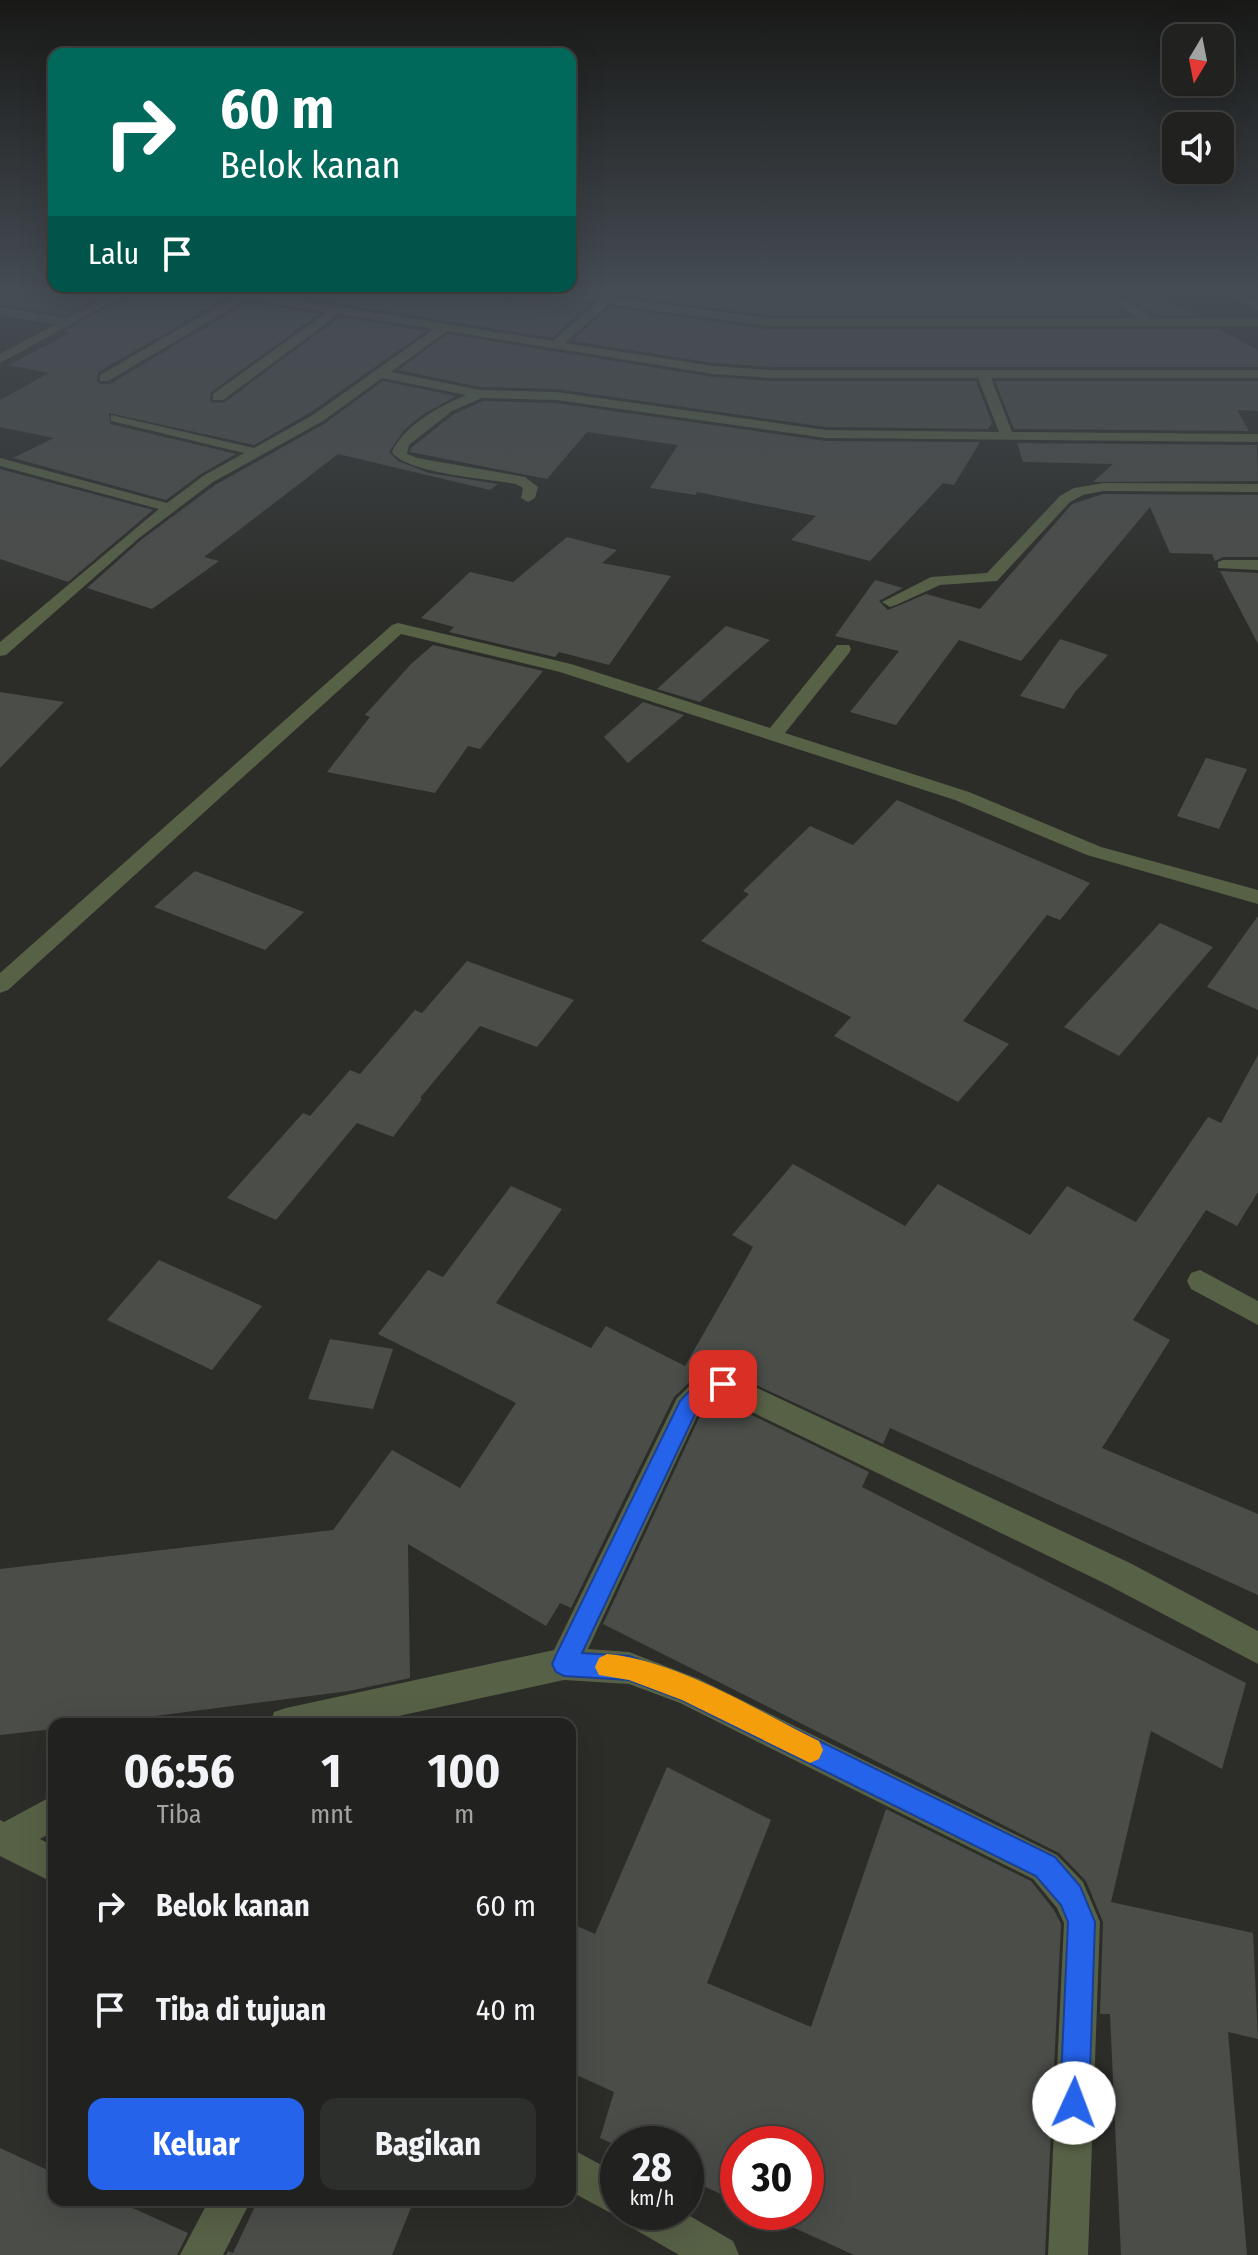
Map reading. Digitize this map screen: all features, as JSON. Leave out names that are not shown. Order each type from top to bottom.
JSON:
[{"type":"street","points":[[0,651],[134,535],[208,479],[318,418],[348,396]]},
{"type":"street","points":[[475,396],[447,408],[403,443],[399,452],[402,457],[414,462],[520,480],[531,487],[528,498]]},
{"type":"street","points":[[558,396],[826,434],[1258,438]]},
{"type":"street","points":[[992,396],[1007,436]]},
{"type":"street","points":[[116,418],[255,452]]},
{"type":"street","points":[[0,462],[170,508]]},
{"type":"street","points":[[890,602],[937,580],[991,578],[1065,499],[1079,491],[1103,487],[1258,488]]},
{"type":"street","points":[[1223,565],[1258,565]]},
{"type":"street","points":[[0,985],[398,628],[565,668],[962,796],[1094,851],[1258,897]]},
{"type":"street","points":[[774,735],[843,649]]},
{"type":"street","points":[[1200,1281],[1258,1314]]},
{"type":"street","points":[[564,1664],[687,1407],[708,1387],[723,1384],[1119,1574],[1258,1648]]},
{"type":"street","points":[[314,1718],[564,1664],[629,1668],[688,1690],[1045,1867],[1070,1895],[1082,1922],[1068,2255]]},
{"type":"street","points":[[3,1838],[48,1815]]},
{"type":"street","points":[[3,1838],[48,1862]]},
{"type":"street","points":[[576,2172],[600,2186]]},
{"type":"street","points":[[200,2255],[228,2206]]},
{"type":"street","points":[[675,2230],[719,2255]]},
{"type":"building","points":[[7,396],[210,396],[213,403],[225,402],[233,396],[333,396],[254,445],[109,413],[110,424],[236,454],[201,474],[166,500],[13,458],[54,438],[0,427],[0,400]]},
{"type":"building","points":[[362,396],[456,396],[422,415],[403,431],[389,452],[398,461],[429,473],[498,484],[490,490],[338,454],[204,557],[219,561],[152,609],[87,588],[141,540],[215,485],[324,424]]},
{"type":"building","points":[[607,396],[982,396],[992,423],[988,429],[826,427]]},
{"type":"building","points":[[1001,396],[1258,396],[1258,411],[1237,410],[1249,431],[1014,429]]},
{"type":"building","points":[[483,401],[556,403],[826,441],[980,442],[954,485],[943,483],[870,561],[791,540],[816,516],[697,492],[696,495],[650,488],[678,445],[587,432],[547,479],[410,452],[412,447],[454,414]]},
{"type":"building","points":[[1017,443],[1257,445],[1258,481],[1093,482],[1113,464],[1023,462]]},
{"type":"building","points":[[0,469],[153,510],[68,582],[0,559]]},
{"type":"building","points":[[1103,494],[1258,495],[1258,557],[1223,557],[1215,561],[1212,554],[1170,553],[1150,507],[1021,661],[959,640],[896,725],[850,712],[899,651],[835,636],[875,580],[903,588],[879,601],[888,610],[926,594],[980,609],[1072,504]]},
{"type":"building","points":[[567,537],[617,550],[602,563],[671,576],[609,665],[559,652],[555,657],[449,632],[454,627],[421,618],[470,572],[513,582]]},
{"type":"building","points":[[1220,571],[1258,573],[1258,644]]},
{"type":"building","points":[[726,626],[770,640],[700,702],[657,689]]},
{"type":"building","points":[[1060,639],[1108,655],[1064,709],[1020,696]]},
{"type":"building","points":[[433,645],[543,671],[480,749],[468,746],[435,793],[327,772],[370,717],[365,715],[411,664]]},
{"type":"building","points":[[0,692],[64,702],[0,768]]},
{"type":"building","points":[[643,702],[684,715],[628,763],[604,737]]},
{"type":"building","points":[[1206,758],[1247,769],[1219,829],[1177,816]]},
{"type":"building","points":[[897,800],[1090,883],[1060,920],[1047,915],[963,1021],[1009,1044],[958,1102],[834,1036],[851,1017],[701,941],[749,894],[743,891],[810,826],[853,845]]},
{"type":"building","points":[[195,871],[304,912],[265,950],[154,907]]},
{"type":"building","points":[[1258,916],[1258,1010],[1207,987]]},
{"type":"building","points":[[1160,923],[1213,947],[1119,1056],[1064,1027]]},
{"type":"building","points":[[467,961],[574,1000],[537,1047],[480,1026],[420,1098],[393,1137],[357,1123],[276,1220],[227,1198],[303,1113],[310,1116],[350,1070],[360,1074],[415,1010],[422,1013]]},
{"type":"building","points":[[1258,1055],[1258,1192],[1237,1226],[1206,1210],[1133,1320],[1170,1340],[1102,1448],[1258,1514],[1258,1595],[890,1428],[883,1444],[722,1369],[696,1376],[674,1397],[571,1608],[560,1603],[546,1626],[408,1544],[410,1678],[349,1691],[140,1718],[48,1718],[48,1730],[0,1735],[0,1569],[333,1530],[392,1450],[460,1488],[516,1403],[378,1334],[428,1270],[443,1277],[511,1186],[562,1209],[496,1303],[591,1348],[606,1326],[685,1366],[753,1247],[732,1235],[793,1164],[905,1226],[938,1184],[1030,1235],[1067,1186],[1136,1222],[1208,1117],[1221,1123]]},
{"type":"building","points":[[159,1260],[262,1306],[212,1370],[107,1320]]},
{"type":"building","points":[[330,1339],[393,1349],[373,1409],[308,1399]]},
{"type":"building","points":[[721,1400],[869,1472],[862,1487],[1246,1683],[1222,1769],[1151,1731],[1111,1902],[1253,1933],[1258,2039],[1228,2032],[1247,2255],[1121,2255],[1110,2014],[1100,2014],[1103,1922],[1086,1881],[1059,1853],[603,1624],[699,1418]]},
{"type":"building","points":[[667,1767],[771,1820],[707,1983],[811,2027],[886,1809],[1031,1881],[1061,1924],[1045,2255],[854,2255],[799,2230],[824,2230],[824,2126],[720,2126],[720,2194],[704,2186],[704,2126],[604,2126],[614,2092],[576,2075],[576,1926],[595,1934]]},
{"type":"building","points":[[0,2148],[48,2170],[48,2206],[128,2206],[188,2233],[177,2255],[0,2255]]},
{"type":"building","points":[[255,2206],[412,2206],[392,2255],[226,2255],[228,2251],[233,2253]]},
{"type":"slow traffic","points":[[607,1667],[629,1668],[688,1690],[810,1750]]},
{"type":"route","points":[[723,1384],[708,1387],[687,1407],[564,1664],[629,1668],[688,1690],[1045,1867],[1070,1895],[1082,1922],[1074,2103]]}]
